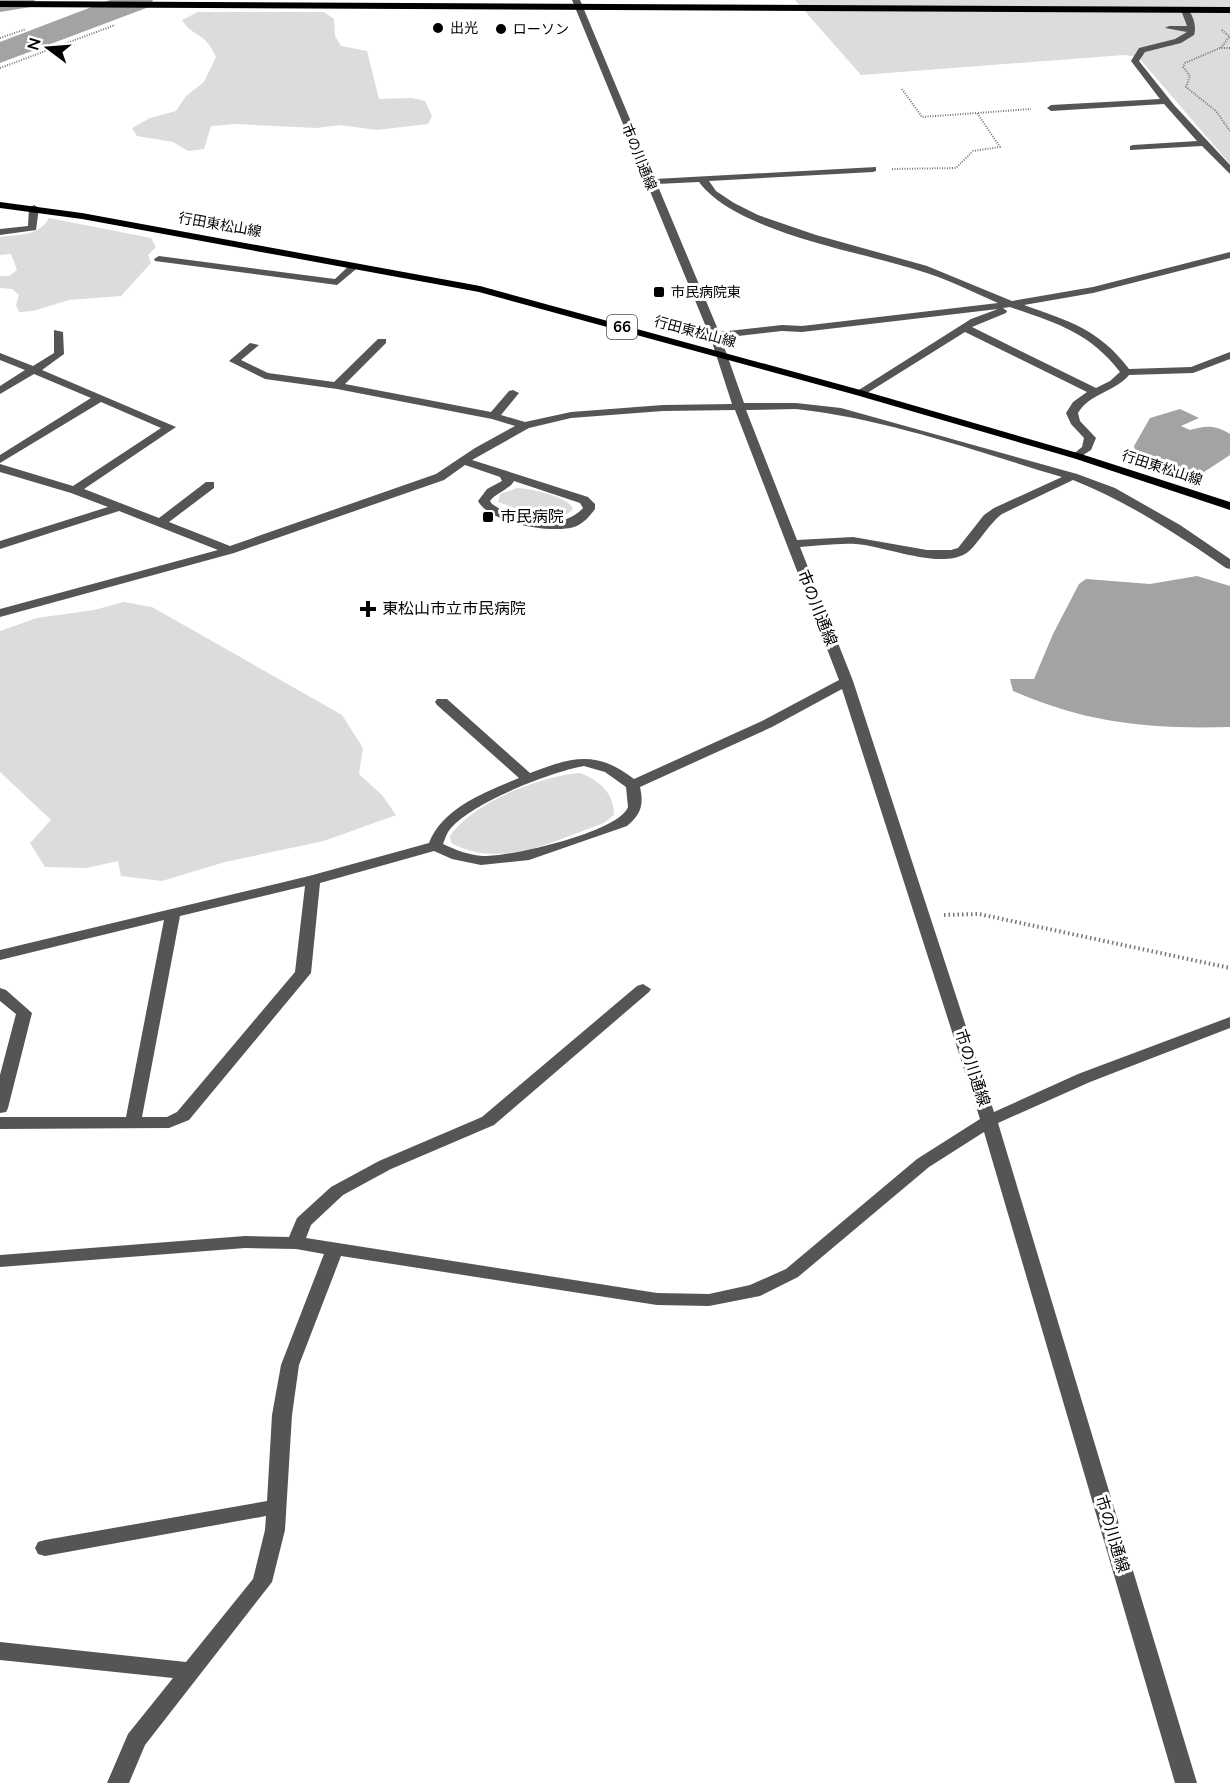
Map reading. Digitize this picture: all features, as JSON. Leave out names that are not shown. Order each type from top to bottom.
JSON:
[{"type":"highway","points":[[275,0],[299,3],[367,0]]},
{"type":"highway","points":[[730,0],[1230,3]]},
{"type":"highway","points":[[0,4],[577,3],[1230,10]]},
{"type":"main road","name":"行田東松山線","points":[[0,205],[34,208],[356,265],[480,290],[860,393],[1077,456],[1230,506]]},
{"type":"street","name":"市の川通線","points":[[577,3],[715,338],[846,681],[989,1121],[1186,1783]]},
{"type":"street","points":[[1185,10],[1192,28]]},
{"type":"street","points":[[1169,28],[1192,28]]},
{"type":"street","points":[[1192,28],[1186,37],[1142,50],[1135,61],[1167,101],[1230,171]]},
{"type":"street","points":[[1157,42],[1170,42]]},
{"type":"street","points":[[1051,108],[1167,101]]},
{"type":"street","points":[[1132,148],[1205,143]]},
{"type":"street","points":[[649,182],[873,169]]},
{"type":"street","points":[[702,178],[712,193],[771,223],[926,269],[1012,304],[1077,326],[1091,334],[1116,358],[1126,372]]},
{"type":"street","points":[[0,232],[33,228],[34,208]]},
{"type":"street","points":[[715,338],[782,328],[802,329],[1012,304],[1148,278],[1230,255]]},
{"type":"street","points":[[159,259],[337,282],[356,265]]},
{"type":"street","points":[[860,393],[975,321],[1000,313],[1012,304]]},
{"type":"street","points":[[965,328],[1094,391]]},
{"type":"street","points":[[0,391],[59,354],[58,332]]},
{"type":"street","points":[[337,386],[382,341]]},
{"type":"street","points":[[254,345],[234,361],[265,376],[337,386],[494,416],[525,425]]},
{"type":"street","points":[[1126,372],[1193,370],[1230,355]]},
{"type":"street","points":[[0,356],[98,399],[170,427],[75,490]]},
{"type":"street","points":[[1077,456],[1087,447],[1090,438],[1075,422],[1072,413],[1080,399],[1121,380],[1126,372]]},
{"type":"street","points":[[494,416],[513,393]]},
{"type":"street","points":[[0,460],[98,399]]},
{"type":"street","points":[[0,613],[230,550],[434,479],[525,425],[571,414],[740,406],[796,406],[841,411],[1073,476],[1111,490],[1176,528],[1230,565]]},
{"type":"street","points":[[464,461],[505,474],[584,500],[588,502],[589,509],[573,522],[552,527],[532,524],[489,508],[484,501],[491,492],[508,482],[505,474]]},
{"type":"street","points":[[4,472],[75,490],[230,550]]},
{"type":"street","points":[[792,544],[860,540],[927,552],[956,554],[962,551],[988,518],[1073,476]]},
{"type":"street","points":[[160,523],[210,485]]},
{"type":"street","points":[[0,545],[118,508]]},
{"type":"street","points":[[633,785],[767,723],[846,681]]},
{"type":"street","points":[[442,702],[529,778]]},
{"type":"street","points":[[0,955],[313,880],[435,846],[463,859],[493,861],[523,858],[622,823],[634,814],[637,803],[633,785],[613,769],[583,762],[529,778],[455,816],[443,827],[435,846]]},
{"type":"street","points":[[0,1123],[169,1122],[183,1116],[303,974],[313,880]]},
{"type":"street","points":[[132,1123],[173,913]]},
{"type":"street","points":[[296,1243],[303,1222],[337,1191],[385,1166],[488,1121],[644,989]]},
{"type":"street","points":[[0,993],[24,1013],[0,1108]]},
{"type":"street","points":[[0,1261],[245,1242],[296,1243],[657,1299],[709,1300],[754,1291],[792,1273],[923,1163],[989,1121],[1084,1078],[1230,1022]]},
{"type":"street","points":[[118,1783],[136,1740],[188,1671],[262,1582],[275,1530],[282,1414],[290,1365],[335,1248]]},
{"type":"street","points":[[45,1548],[276,1507]]},
{"type":"street","points":[[0,1651],[188,1671]]},
{"type":"path","points":[[0,68],[122,23]]},
{"type":"path","points":[[0,38],[26,28]]},
{"type":"path","points":[[1220,48],[1229,36]]},
{"type":"path","points":[[1230,48],[1220,48],[1185,63],[1183,67],[1190,76],[1186,87],[1216,111],[1230,131]]},
{"type":"path","points":[[902,89],[922,117],[1051,108]]},
{"type":"path","points":[[873,169],[956,168],[973,151],[1000,147],[977,113]]},
{"type":"path","points":[[922,915],[980,914],[1230,968]]},
{"type":"shaded area","points":[[795,0],[1230,0],[1230,164],[1138,57],[1124,55],[861,75]]},
{"type":"shaded area","points":[[198,12],[324,12],[334,19],[335,36],[341,46],[367,51],[379,99],[412,98],[425,101],[432,116],[428,124],[377,130],[340,125],[316,128],[236,124],[211,126],[204,149],[188,151],[173,142],[137,136],[132,128],[150,118],[176,111],[186,96],[204,82],[216,57],[207,42],[186,26],[182,20]]},
{"type":"shaded area","points":[[49,218],[151,238],[156,247],[148,255],[151,263],[121,296],[69,300],[33,311],[19,312],[16,305],[19,295],[12,289],[0,288],[0,276],[9,276],[17,270],[11,254],[0,255],[0,237],[34,232]]},
{"type":"shaded area","points":[[1180,409],[1199,418],[1181,426],[1190,430],[1215,427],[1230,434],[1230,455],[1201,474],[1137,456],[1134,446],[1150,418]]},
{"type":"shaded area","points":[[517,488],[539,491],[557,497],[573,509],[564,517],[549,520],[498,502],[500,494]]},
{"type":"shaded area","points":[[1197,576],[1230,586],[1230,727],[1173,727],[1120,722],[1068,711],[1013,691],[1010,679],[1034,679],[1053,634],[1079,584],[1086,579],[1150,584]]},
{"type":"shaded area","points":[[124,602],[152,607],[342,715],[363,748],[359,774],[382,795],[396,815],[324,841],[225,862],[162,881],[121,876],[118,861],[86,868],[45,867],[30,843],[51,820],[0,772],[0,631],[37,618],[94,610]]},
{"type":"shaded area","points":[[580,773],[600,784],[612,800],[614,815],[604,823],[548,844],[509,853],[490,854],[470,851],[451,843],[450,836],[461,824],[491,802],[546,779]]},
{"type":"waterway","points":[[0,3],[20,0]]},
{"type":"waterway","points":[[0,53],[138,0]]},
{"type":"place","name":"出光","points":[[438,28]]},
{"type":"place","name":"ローソン","points":[[501,29]]},
{"type":"place","name":"市民病院東","points":[[659,292]]},
{"type":"place","name":"市民病院","points":[[488,517]]},
{"type":"place","name":"東松山市立市民病院","points":[[368,609]]}]
